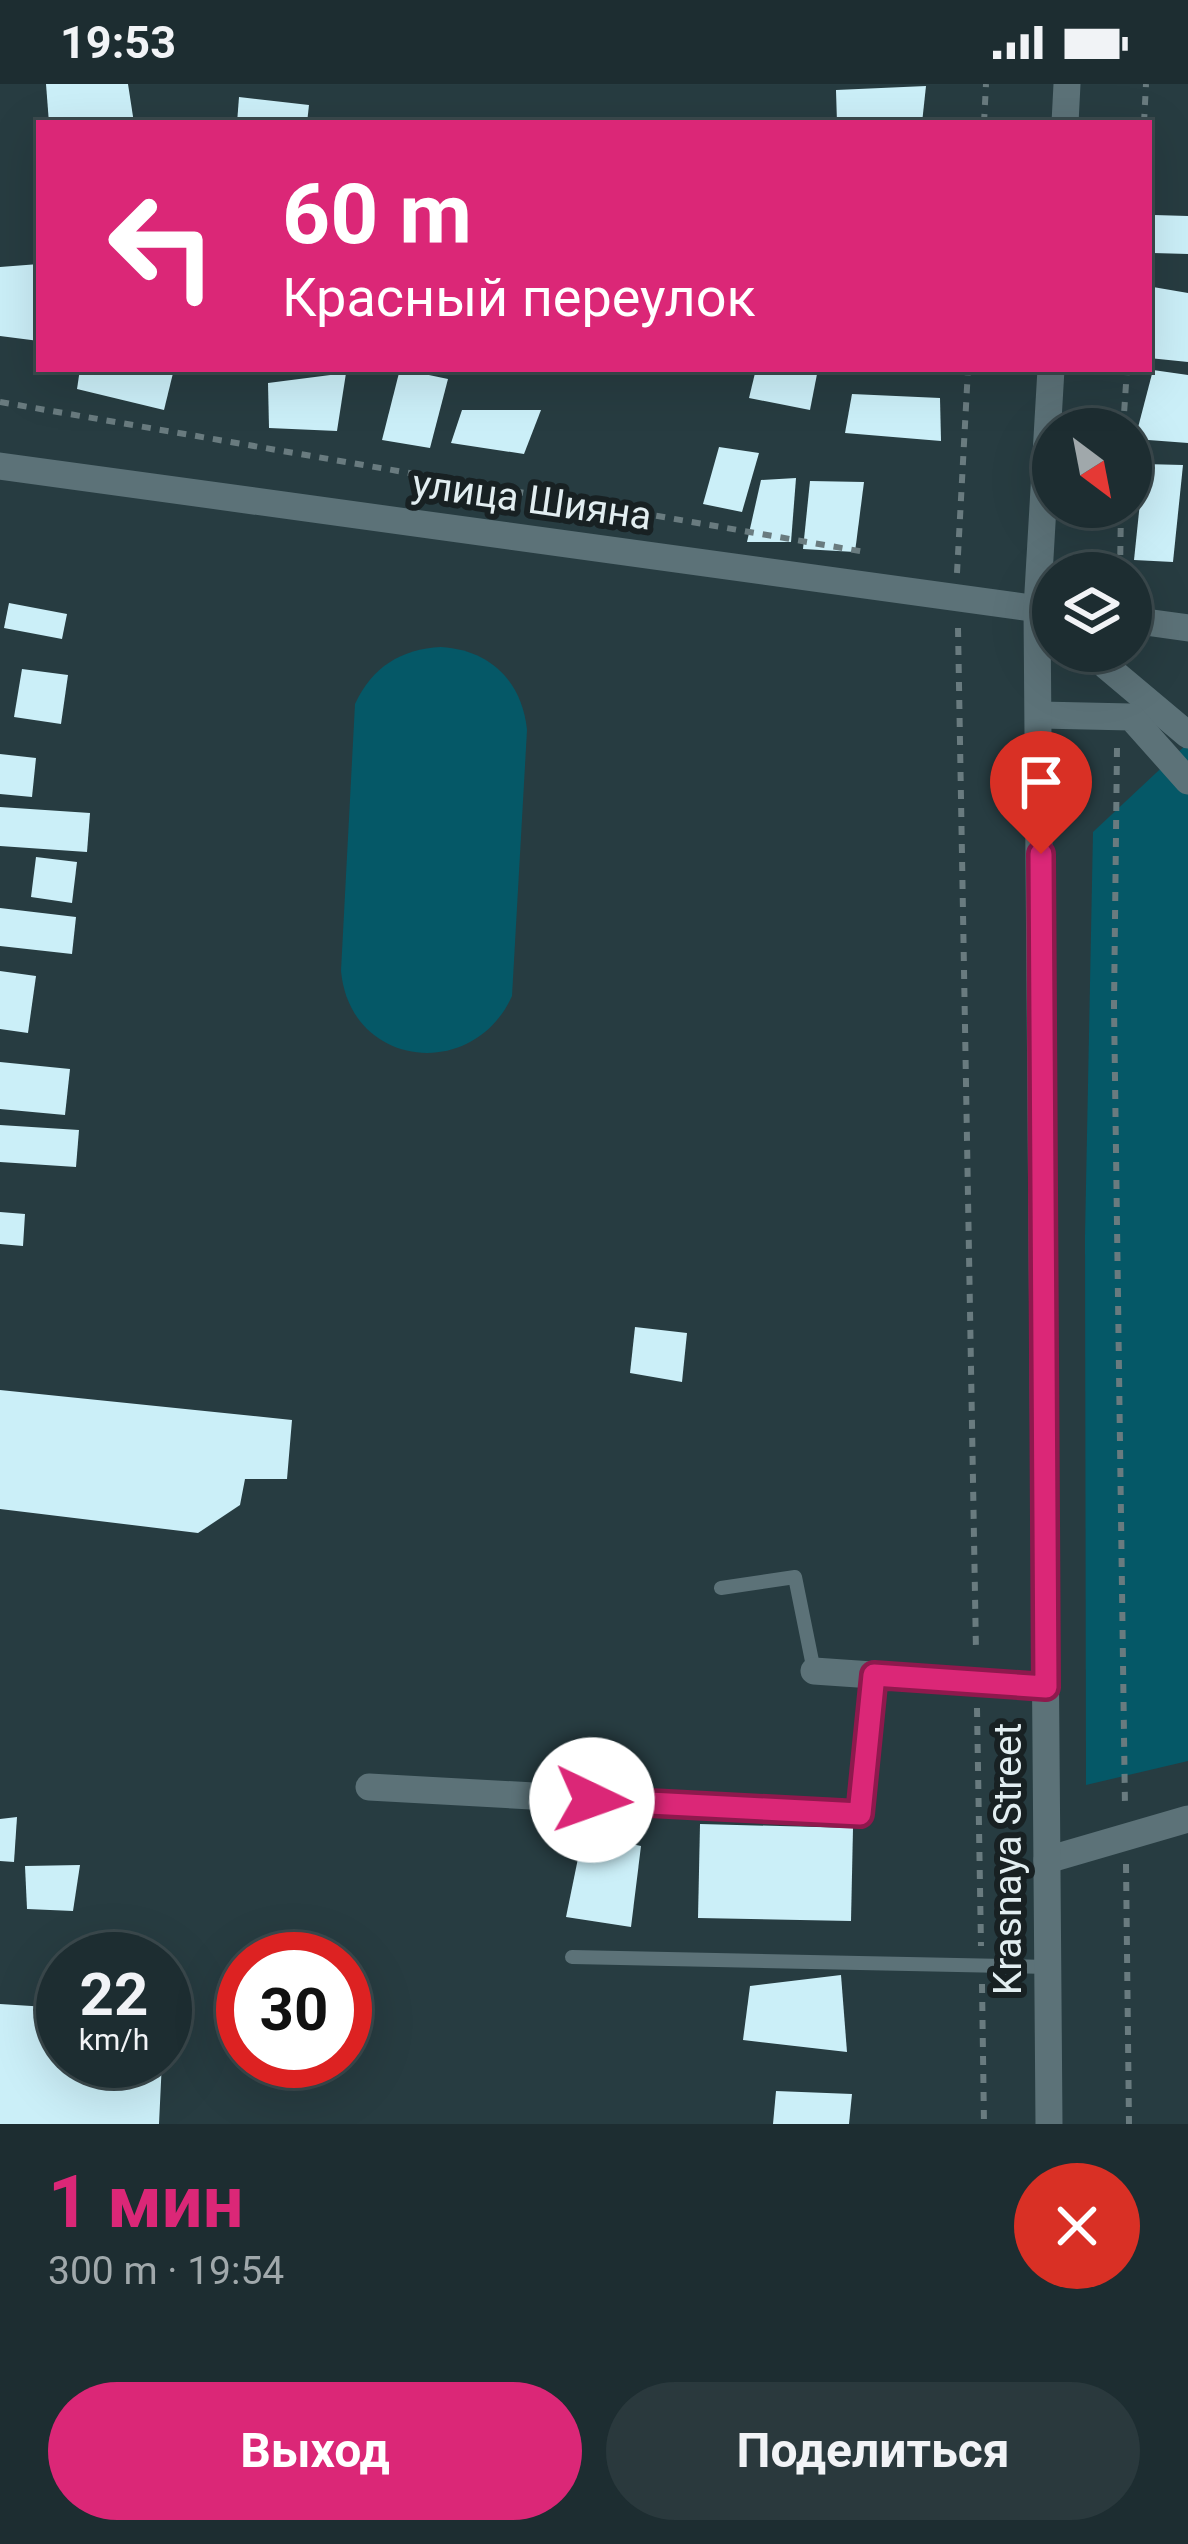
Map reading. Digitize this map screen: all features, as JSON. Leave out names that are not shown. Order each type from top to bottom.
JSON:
[{"type":"street","points":[[1065,120],[1067,84]]},
{"type":"street","name":"Krasnaya Street","points":[[1046,552],[1051,372]]},
{"type":"street","name":"улица Шияна","points":[[0,466],[1032,608]]},
{"type":"street","points":[[1152,623],[1188,628]]},
{"type":"street","name":"Krasnaya Street","points":[[1042,672],[1049,2124]]},
{"type":"street","points":[[1113,672],[1188,735]]},
{"type":"street","points":[[1040,716],[1131,717],[1188,781]]},
{"type":"street","points":[[814,1671],[1046,1687]]},
{"type":"street","points":[[369,1787],[860,1814],[874,1675]]},
{"type":"street","points":[[1047,1860],[1188,1819]]},
{"type":"lane","points":[[721,1588],[795,1577],[814,1671]]},
{"type":"lane","points":[[572,1957],[1048,1967]]},
{"type":"path","points":[[984,120],[986,84]]},
{"type":"path","points":[[1144,120],[1146,84]]},
{"type":"path","points":[[957,592],[968,372]]},
{"type":"path","points":[[1124,408],[1127,372]]},
{"type":"path","points":[[0,402],[886,556]]},
{"type":"path","points":[[957,616],[976,1669]]},
{"type":"path","points":[[1118,746],[1114,1006],[1125,1815]]},
{"type":"path","points":[[976,1693],[981,1956]]},
{"type":"path","points":[[1126,1862],[1130,2124]]},
{"type":"path","points":[[982,1980],[984,2124]]},
{"type":"shaded area","points":[[441,647],[474,654],[500,671],[524,712],[527,730],[512,996],[494,1024],[470,1042],[443,1051],[415,1052],[389,1044],[366,1028],[349,1003],[341,971],[355,704],[389,662]]},
{"type":"shaded area","points":[[1188,743],[1188,1761],[1086,1785],[1085,1237],[1093,832]]},
{"type":"building","points":[[46,84],[128,84],[134,120],[49,120]]},
{"type":"building","points":[[926,86],[922,120],[837,120],[836,90]]},
{"type":"building","points":[[239,97],[309,105],[307,120],[237,120]]},
{"type":"building","points":[[1154,215],[1188,216],[1188,254],[1153,253]]},
{"type":"building","points":[[36,264],[36,341],[0,336],[0,267]]},
{"type":"building","points":[[1153,287],[1188,293],[1188,362],[1152,358]]},
{"type":"building","points":[[1153,370],[1188,375],[1188,443],[1152,440],[1152,408],[1143,408]]},
{"type":"building","points":[[80,372],[173,372],[164,410],[77,389]]},
{"type":"building","points":[[399,372],[448,379],[430,448],[382,440]]},
{"type":"building","points":[[755,372],[817,372],[810,410],[749,398]]},
{"type":"building","points":[[346,373],[337,431],[269,428],[268,383]]},
{"type":"building","points":[[852,394],[940,398],[941,441],[845,433]]},
{"type":"building","points":[[462,410],[541,410],[524,454],[451,443]]},
{"type":"building","points":[[719,447],[759,453],[742,512],[703,504]]},
{"type":"building","points":[[1152,464],[1183,465],[1173,562],[1152,561],[1152,552],[1135,552],[1137,528],[1152,528]]},
{"type":"building","points":[[796,478],[791,542],[747,542],[761,480]]},
{"type":"building","points":[[810,481],[864,482],[855,552],[803,549]]},
{"type":"building","points":[[9,603],[67,614],[62,639],[4,628]]},
{"type":"building","points":[[22,669],[68,675],[61,724],[14,717]]},
{"type":"building","points":[[0,754],[36,758],[32,797],[0,794]]},
{"type":"building","points":[[0,807],[90,813],[87,852],[0,846]]},
{"type":"building","points":[[36,857],[77,862],[72,903],[31,897]]},
{"type":"building","points":[[0,908],[76,917],[72,954],[0,946]]},
{"type":"building","points":[[0,971],[36,976],[28,1033],[0,1029]]},
{"type":"building","points":[[0,1062],[70,1069],[65,1115],[0,1109]]},
{"type":"building","points":[[0,1125],[79,1130],[76,1167],[0,1162]]},
{"type":"building","points":[[0,1212],[25,1214],[23,1246],[0,1244]]},
{"type":"building","points":[[635,1327],[687,1333],[682,1382],[630,1373]]},
{"type":"building","points":[[0,1390],[292,1420],[287,1479],[245,1479],[240,1505],[198,1533],[0,1509]]},
{"type":"building","points":[[17,1817],[14,1862],[0,1861],[0,1819]]},
{"type":"building","points":[[700,1824],[853,1828],[851,1921],[698,1918]]},
{"type":"building","points":[[583,1834],[641,1846],[631,1927],[566,1917]]},
{"type":"building","points":[[80,1865],[73,1911],[27,1909],[25,1866]]},
{"type":"building","points":[[841,1975],[847,2052],[743,2040],[750,1986]]},
{"type":"building","points":[[0,2004],[36,2006],[36,2088],[161,2088],[159,2124],[0,2124]]},
{"type":"building","points":[[776,2091],[852,2094],[849,2124],[773,2124]]},
{"type":"route","points":[[592,1800],[860,1814],[874,1675],[1046,1687],[1041,854]]}]
